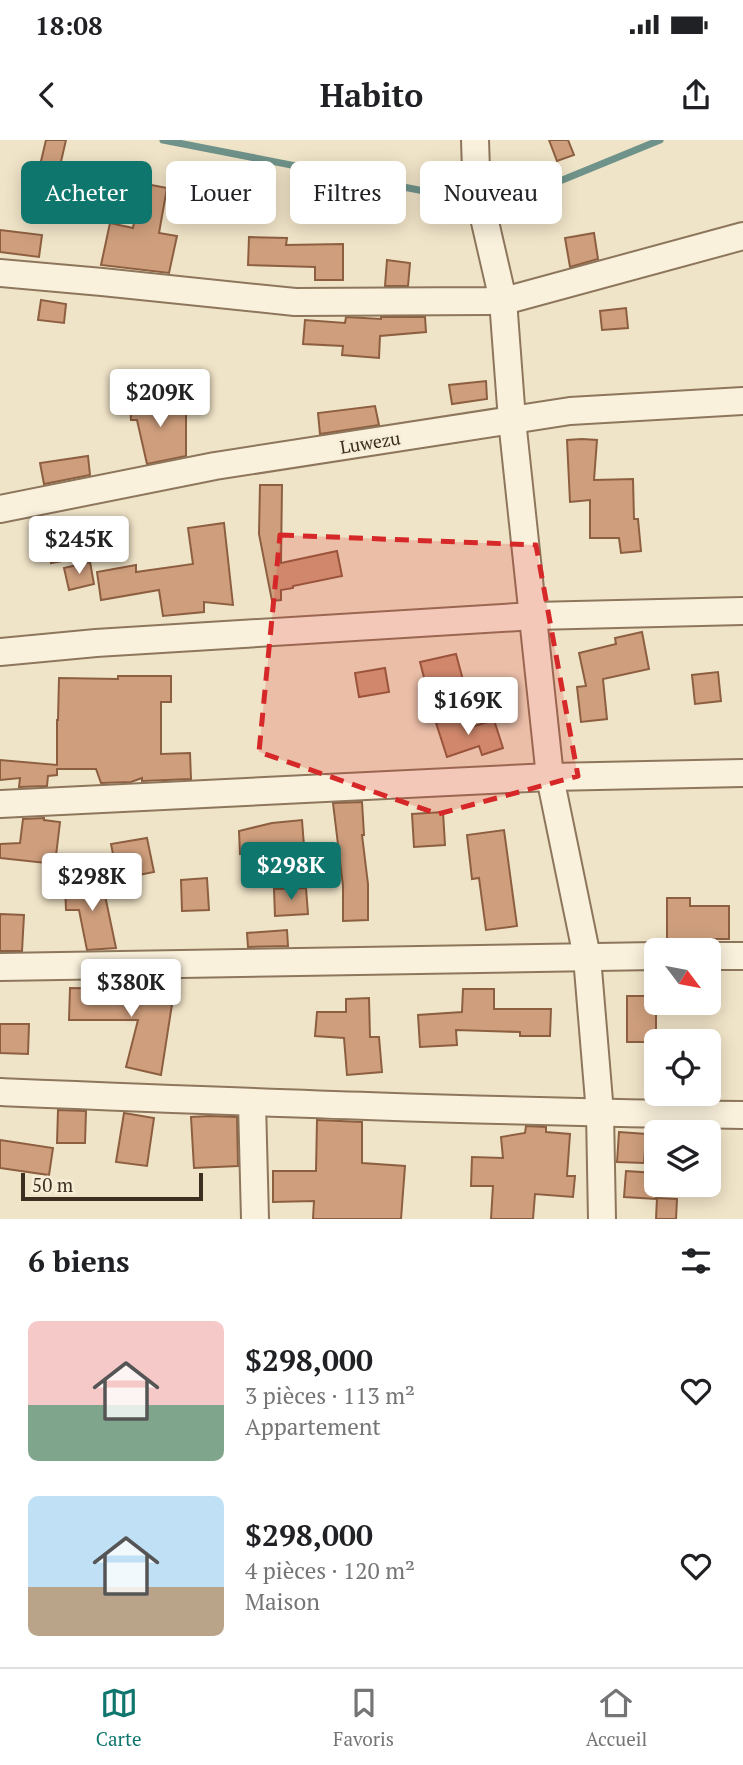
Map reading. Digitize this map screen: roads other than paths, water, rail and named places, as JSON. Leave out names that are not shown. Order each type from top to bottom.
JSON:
[{"type":"street","points":[[475,140],[482,209],[503,300],[512,420],[550,777],[587,957],[600,1113],[602,1219]]},
{"type":"street","points":[[0,273],[295,302],[503,300],[743,236]]},
{"type":"street","name":"Luwezu","points":[[0,509],[215,466],[570,411],[743,401]]},
{"type":"street","points":[[0,652],[96,643],[534,616],[743,611]]},
{"type":"street","points":[[0,804],[550,777],[743,773]]},
{"type":"street","points":[[0,967],[644,956]]},
{"type":"street","points":[[721,956],[743,956]]},
{"type":"street","points":[[0,1092],[600,1113],[743,1115]]},
{"type":"street","points":[[252,1102],[255,1219]]},
{"type":"waterway","points":[[163,140],[420,190]]},
{"type":"waterway","points":[[562,180],[660,140]]}]
